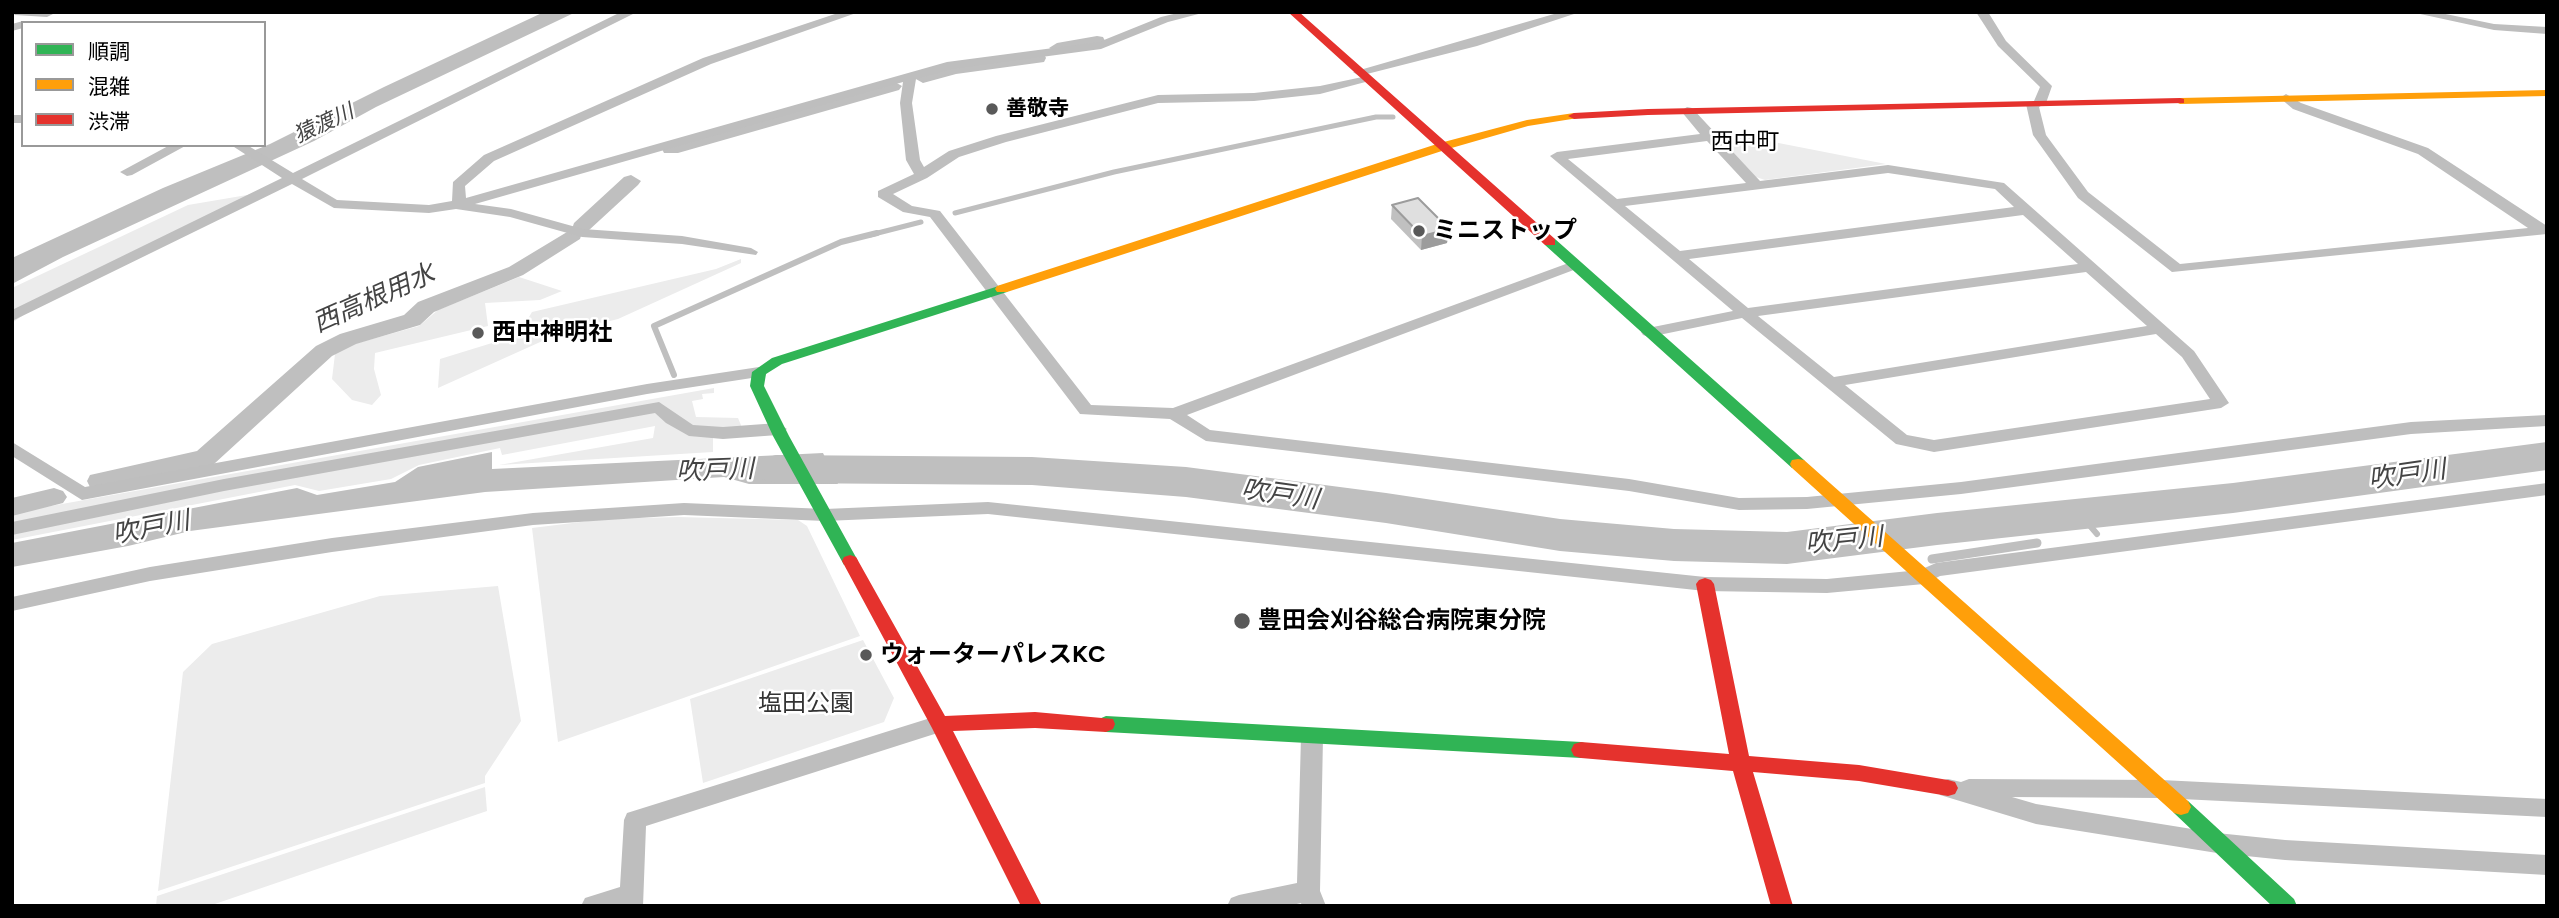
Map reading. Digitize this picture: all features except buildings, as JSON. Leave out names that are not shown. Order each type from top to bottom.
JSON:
[{"type":"street","points":[[15,12],[49,13]]},
{"type":"street","points":[[12,316],[289,174],[631,12]]},
{"type":"street","points":[[458,204],[458,185],[489,158],[707,61],[853,12]]},
{"type":"street","points":[[241,147],[289,174],[334,204],[416,209],[458,204],[951,65],[1101,45],[1165,19],[1200,12]]},
{"type":"street","points":[[1293,12],[2161,789],[2287,906]]},
{"type":"street","points":[[1574,12],[1320,90],[1254,97],[1158,99],[965,150],[883,194],[908,209],[935,214],[1086,410],[1174,414],[1574,265]]},
{"type":"street","points":[[1982,12],[2003,43],[2046,86],[2036,104],[2040,135],[2083,195],[2177,269],[2545,231]]},
{"type":"street","points":[[2417,12],[2494,27],[2547,31]]},
{"type":"street","points":[[29,21],[49,13]]},
{"type":"street","points":[[910,77],[906,103],[913,160],[922,175]]},
{"type":"street","points":[[12,448],[82,494],[647,389],[759,372],[777,361],[1444,146],[1527,123],[1583,115],[2547,93]]},
{"type":"street","points":[[2286,98],[2297,106],[2423,151],[2545,231]]},
{"type":"street","points":[[1687,111],[1756,185]]},
{"type":"street","points":[[1615,204],[1888,169],[1999,186],[2188,354],[2221,403],[1934,446],[1902,440],[1834,382],[1745,313],[1557,156],[1710,137]]},
{"type":"street","points":[[127,172],[177,147]]},
{"type":"street","points":[[458,204],[511,213],[582,233],[682,240],[751,252]]},
{"type":"street","points":[[1679,256],[2025,210]]},
{"type":"street","points":[[1649,332],[1745,313],[2087,267]]},
{"type":"street","points":[[12,330],[63,291]]},
{"type":"street","points":[[1834,382],[2160,329]]},
{"type":"street","points":[[759,372],[757,386],[780,433],[940,724],[1032,906]]},
{"type":"street","points":[[12,528],[224,485],[659,407],[689,430],[780,433]]},
{"type":"street","points":[[1174,414],[1206,435],[1629,485],[1739,504],[1838,501],[1961,488],[2411,428],[2547,420]]},
{"type":"street","points":[[12,604],[149,574],[332,545],[533,519],[684,509],[988,509],[1705,584],[1827,586],[1924,577],[1936,570],[2547,489]]},
{"type":"street","points":[[1705,584],[1740,761],[1782,906]]},
{"type":"street","points":[[593,906],[631,900],[635,820],[940,724],[1035,720],[1740,761],[1859,773],[1948,788],[2036,814],[2217,843],[2285,850],[2547,865]]},
{"type":"street","points":[[1239,906],[1311,898],[1312,737]]},
{"type":"street","points":[[1948,788],[2161,789],[2547,808]]},
{"type":"green space","points":[[1712,130],[1886,164],[1765,180],[1756,177]]},
{"type":"green space","points":[[253,194],[12,323],[12,288],[188,205]]},
{"type":"green space","points":[[741,259],[741,263],[618,319],[558,334],[438,388],[440,359],[518,335],[532,312],[716,269]]},
{"type":"green space","points":[[519,277],[562,291],[540,300],[485,303],[488,326],[375,353],[374,369],[381,395],[372,405],[352,400],[332,379],[335,354],[347,346],[419,326],[438,310]]},
{"type":"green space","points":[[714,388],[714,393],[702,394],[703,399],[692,401],[696,417],[738,418],[746,437],[713,436],[713,452],[499,465],[653,438],[655,426],[502,455],[500,448],[419,465],[391,479],[319,491],[295,485],[12,540],[12,515],[45,507]]},
{"type":"green space","points":[[678,517],[798,520],[807,526],[860,636],[558,742],[532,528],[605,519]]},
{"type":"green space","points":[[498,586],[521,721],[485,776],[485,783],[158,891],[183,672],[212,644],[380,596]]},
{"type":"green space","name":"塩田公園","points":[[863,640],[894,698],[884,722],[703,783],[690,699]]},
{"type":"green space","points":[[485,787],[487,811],[209,906],[156,906],[157,896]]},
{"type":"water","name":"猿渡川","points":[[544,12],[576,12],[376,107],[314,141],[63,257],[12,284],[12,258],[163,188],[266,147],[384,87]]},
{"type":"water","points":[[492,452],[492,469],[823,453],[838,484],[749,484],[724,477],[485,492],[190,531],[128,546],[12,567],[12,543],[297,488],[317,495],[395,482],[418,467]]},
{"type":"waterway","name":"西高根用水","points":[[1057,48],[1097,41]]},
{"type":"waterway","name":"西高根用水","points":[[923,78],[955,69],[1038,58]]},
{"type":"waterway","name":"西高根用水","points":[[671,149],[893,86]]},
{"type":"waterway","points":[[955,213],[1114,172],[1376,117],[1393,117]]},
{"type":"waterway","name":"西高根用水","points":[[581,227],[631,181]]},
{"type":"waterway","points":[[870,235],[921,222]]},
{"type":"waterway","points":[[674,375],[654,326],[841,242],[877,233]]},
{"type":"waterway","name":"西高根用水","points":[[99,481],[205,458],[324,351],[348,339],[412,320],[426,307],[516,271],[573,235]]},
{"type":"waterway","name":"吹戸川","points":[[776,469],[1032,471],[1186,482],[1386,508],[1560,535],[1674,545],[1787,548],[1937,529],[2233,498],[2547,456]]},
{"type":"waterway","name":"西高根用水","points":[[12,507],[54,497]]},
{"type":"waterway","points":[[2080,514],[2097,534]]},
{"type":"waterway","points":[[1932,559],[2037,543]]},
{"type":"traffic: fast","points":[[1550,242],[1798,464]]},
{"type":"traffic: fast","points":[[850,561],[781,436],[757,386],[759,372],[777,361],[1002,289]]},
{"type":"traffic: fast","points":[[1106,724],[1581,750]]},
{"type":"traffic: fast","points":[[2181,807],[2287,906]]},
{"type":"traffic: slow","points":[[2180,101],[2547,93]]},
{"type":"traffic: slow","points":[[1002,289],[1444,146],[1527,123],[1574,116]]},
{"type":"traffic: slow","points":[[1798,464],[2181,807]]},
{"type":"traffic: jam","points":[[1293,12],[1550,242]]},
{"type":"traffic: jam","points":[[1574,116],[1648,112],[2180,101]]},
{"type":"traffic: jam","points":[[850,561],[940,724],[1035,720],[1106,724]]},
{"type":"traffic: jam","points":[[1705,584],[1740,761],[1782,906]]},
{"type":"traffic: jam","points":[[940,724],[1032,906]]},
{"type":"traffic: jam","points":[[1581,750],[1859,773],[1948,788]]},
{"type":"place","name":"善敬寺","points":[[992,109]]},
{"type":"place","name":"ミニストップ","points":[[1419,231]]},
{"type":"place","name":"西中神明社","points":[[478,333]]},
{"type":"place","name":"豊田会刈谷総合病院東分院","points":[[1242,621]]},
{"type":"place","name":"ウォーターパレスKC","points":[[866,655]]},
{"type":"district","name":"西中町","points":[[1745,142]]}]
